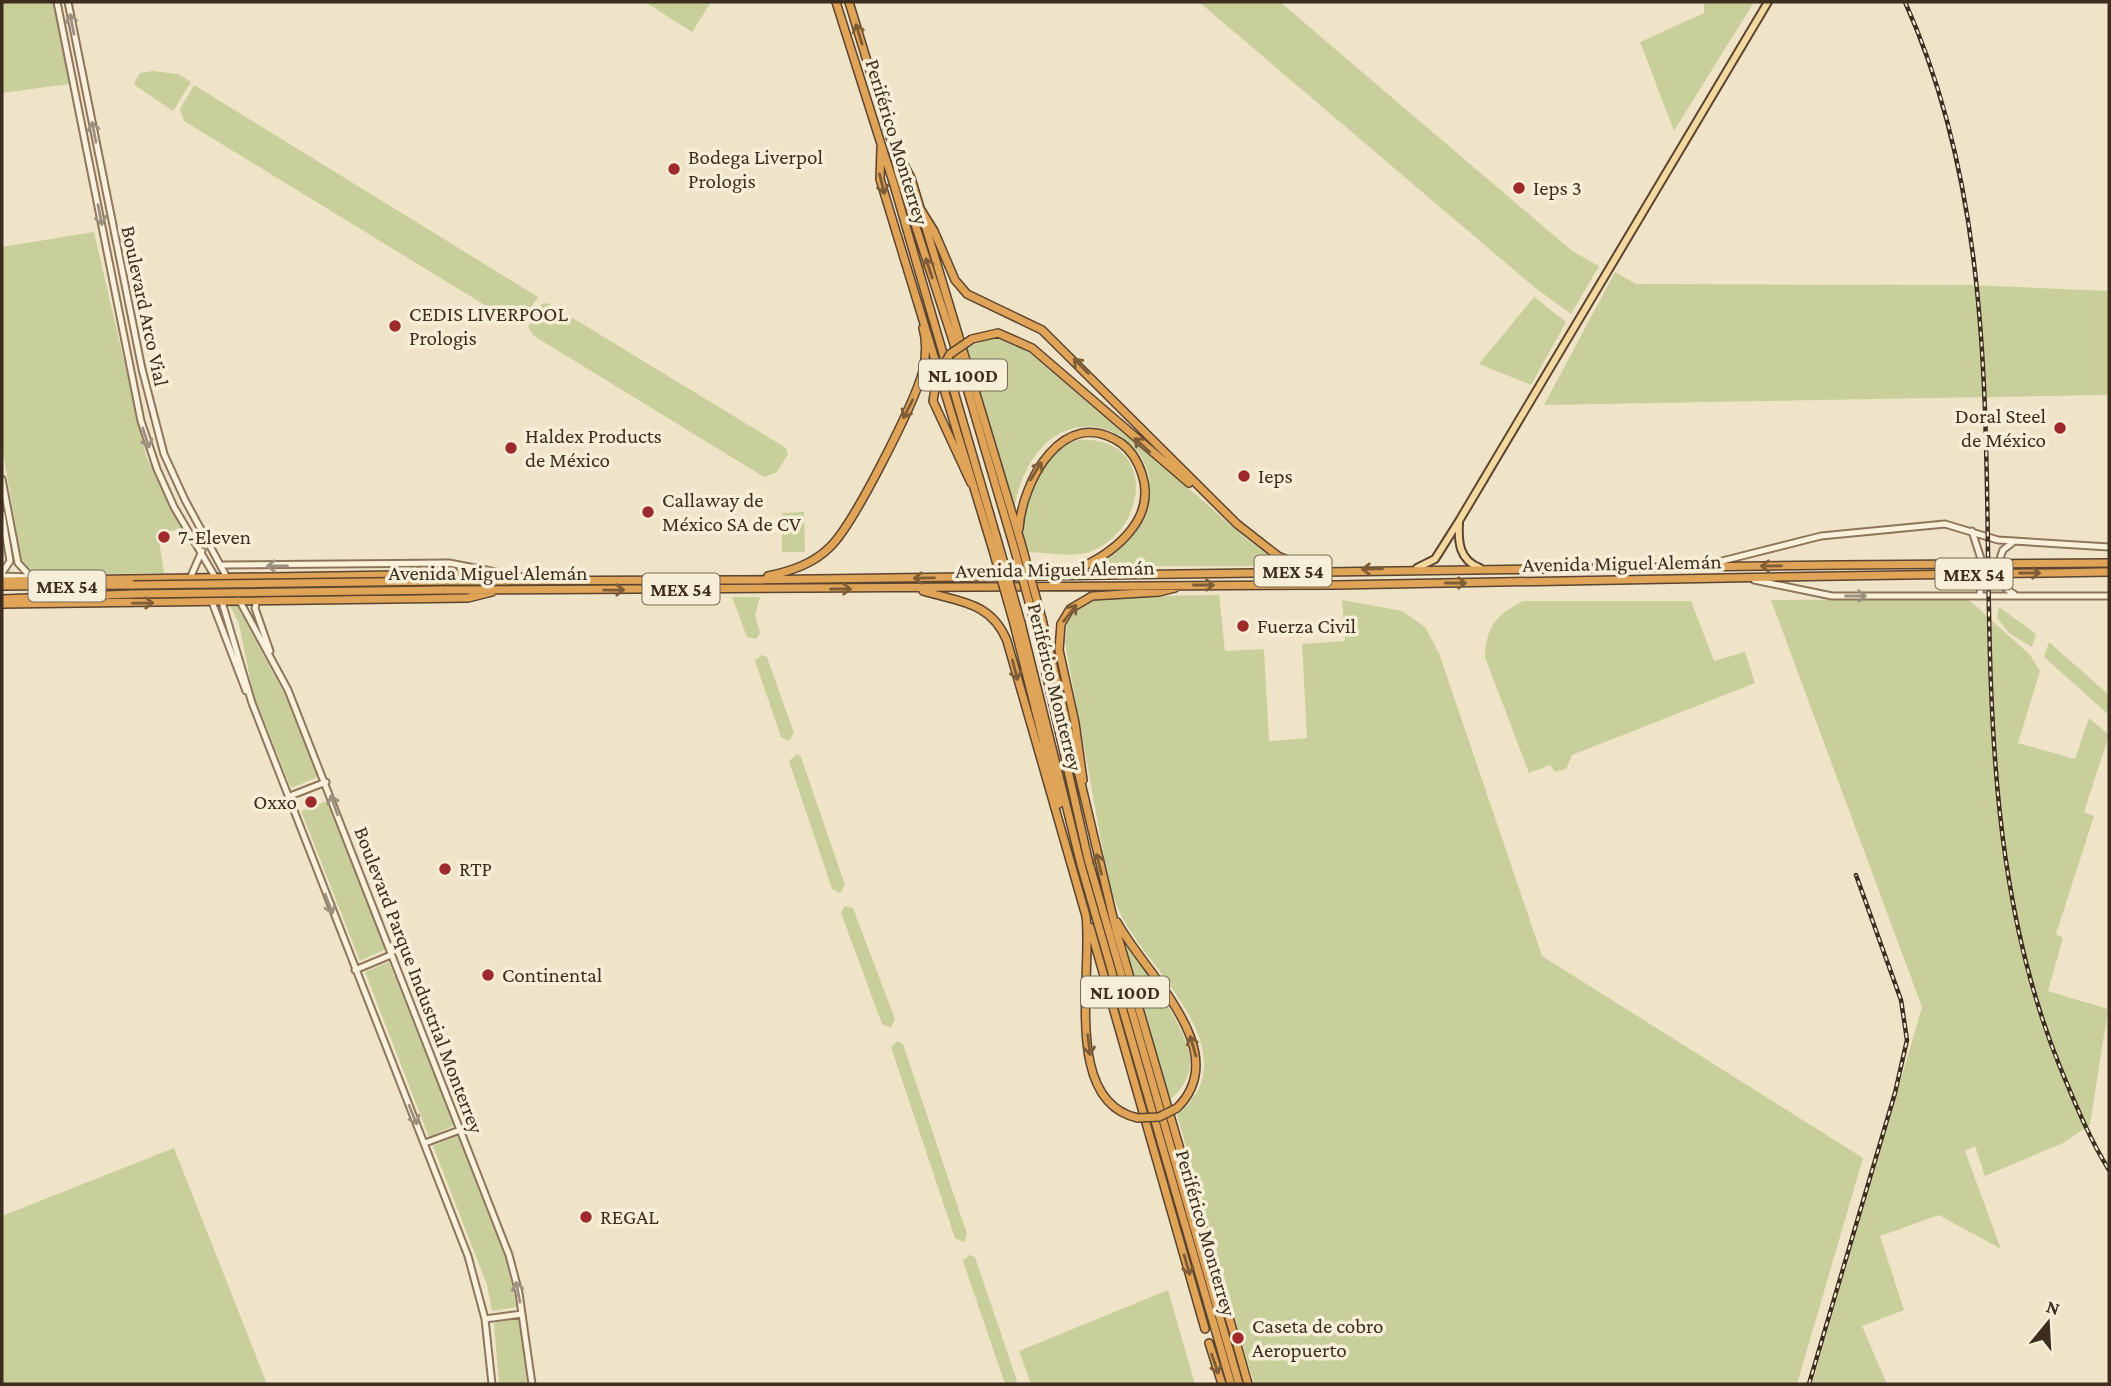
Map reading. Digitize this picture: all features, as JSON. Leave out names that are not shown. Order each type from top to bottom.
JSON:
[{"type":"highway","name":"Periférico Monterrey","points":[[835,2],[881,148],[996,546],[1082,865],[1231,1384]]},
{"type":"highway","name":"Periférico Monterrey","points":[[849,2],[901,181],[1017,541],[1038,619],[1088,859],[1239,1384]]},
{"type":"highway","points":[[892,143],[908,169],[921,210],[1017,541]]},
{"type":"highway","points":[[881,148],[880,179],[996,546]]},
{"type":"highway","points":[[921,210],[962,289],[984,304],[1032,323],[1059,343],[1196,486],[1269,550],[1293,563],[1318,570]]},
{"type":"highway","points":[[746,580],[789,572],[807,564],[832,546],[846,528],[913,399],[923,370],[925,342],[916,296]]},
{"type":"highway","points":[[980,502],[933,401],[937,377],[950,354],[972,339],[998,334],[1032,348],[1172,470],[1196,486]]},
{"type":"highway","points":[[1017,541],[1029,483],[1042,461],[1058,445],[1087,435],[1105,436],[1123,444],[1135,458],[1145,483],[1141,512],[1127,536],[1107,554],[1064,574]]},
{"type":"highway","name":"Avenida Miguel Alemán","points":[[2,599],[133,589],[447,581],[746,580],[1318,570],[2109,563]]},
{"type":"highway","name":"Avenida Miguel Alemán","points":[[2,579],[133,589],[916,589],[2109,572]]},
{"type":"highway","points":[[2,579],[459,574],[511,581]]},
{"type":"highway","points":[[258,575],[249,580],[246,588],[248,593],[259,600]]},
{"type":"highway","points":[[191,576],[197,588],[195,603]]},
{"type":"highway","points":[[1089,822],[1075,723],[1059,650],[1061,624],[1076,604],[1092,596],[1165,591],[1181,585]]},
{"type":"highway","points":[[916,589],[973,603],[994,618],[1004,633],[1205,1329]]},
{"type":"highway","points":[[2,604],[474,598],[496,590]]},
{"type":"highway","points":[[1038,619],[1110,905],[1233,1331]]},
{"type":"highway","points":[[1017,623],[1068,850]]},
{"type":"highway","points":[[1086,916],[1089,948],[1086,1012],[1093,1075],[1104,1100],[1118,1111],[1138,1118],[1159,1117],[1177,1108],[1191,1092],[1197,1074],[1190,1035],[1176,1007],[1122,930],[1110,905]]},
{"type":"highway","points":[[1209,1343],[1222,1384]]},
{"type":"highway","points":[[1237,1345],[1248,1384]]},
{"type":"main road","points":[[1415,569],[1435,559],[1459,521],[1768,2]]},
{"type":"main road","points":[[1459,521],[1461,550],[1469,562],[1480,568]]},
{"type":"street","name":"Boulevard Arco Vial","points":[[57,2],[141,421],[157,469],[174,507],[202,551],[214,575],[222,601]]},
{"type":"street","name":"Boulevard Arco Vial","points":[[68,2],[116,248],[142,369],[164,454],[185,500],[223,565],[239,600]]},
{"type":"street","points":[[107,250],[116,248]]},
{"type":"street","points":[[2,479],[18,563],[31,577]]},
{"type":"street","points":[[2,514],[10,557],[9,566],[2,579]]},
{"type":"street","points":[[1674,568],[1723,562],[1812,538],[1945,524],[2016,542],[2109,547]]},
{"type":"street","points":[[1972,531],[1982,562],[1980,595]]},
{"type":"street","points":[[2016,542],[2004,547],[1999,569],[2002,585],[2016,596]]},
{"type":"street","points":[[191,576],[202,551]]},
{"type":"street","points":[[223,565],[449,563],[541,581]]},
{"type":"street","points":[[309,576],[332,566]]},
{"type":"street","points":[[1741,578],[1832,596],[2109,596]]},
{"type":"street","points":[[2,579],[43,579]]},
{"type":"street","name":"Boulevard Parque Industrial Monterrey","points":[[239,600],[278,671],[326,782],[509,1255],[522,1314],[531,1384]]},
{"type":"street","points":[[259,600],[258,618],[278,671]]},
{"type":"street","points":[[222,601],[252,703]]},
{"type":"street","points":[[212,602],[240,680],[290,796],[355,970],[468,1256],[485,1319],[492,1384]]},
{"type":"street","points":[[290,796],[326,782]]},
{"type":"street","points":[[355,970],[391,955]]},
{"type":"street","points":[[425,1143],[460,1130]]},
{"type":"street","points":[[485,1319],[522,1314]]},
{"type":"green space","points":[[2,2],[53,2],[69,84],[2,93]]},
{"type":"green space","points":[[645,2],[711,2],[692,32]]},
{"type":"green space","points":[[1199,2],[1280,2],[1572,251],[1599,266],[1571,314],[1534,287]]},
{"type":"green space","points":[[1704,2],[1754,2],[1674,131],[1640,42],[1704,13]]},
{"type":"green space","points":[[153,71],[178,74],[191,82],[173,111],[134,83],[140,73]]},
{"type":"green space","points":[[194,85],[538,297],[523,319],[514,323],[184,121],[180,109]]},
{"type":"green space","points":[[94,232],[146,456],[183,529],[158,533],[164,573],[37,575],[28,572],[22,565],[2,446],[2,247]]},
{"type":"green space","points":[[1615,272],[1636,284],[1969,285],[2109,291],[2109,395],[1544,405]]},
{"type":"green space","points":[[1534,297],[1566,322],[1531,385],[1479,364]]},
{"type":"green space","points":[[548,303],[786,448],[788,454],[777,472],[764,477],[534,336],[528,327],[542,304]]},
{"type":"green space","points":[[990,338],[1006,340],[1024,348],[1240,533],[1264,551],[1292,566],[1086,566],[1127,543],[1148,503],[1148,472],[1133,447],[1110,431],[1082,427],[1053,438],[1029,466],[1013,514],[966,348]]},
{"type":"green space","points":[[1076,440],[1102,442],[1120,451],[1131,466],[1136,484],[1134,504],[1125,523],[1110,540],[1090,552],[1067,555],[1025,552],[1024,519],[1032,486],[1049,458],[1061,447]]},
{"type":"green space","points":[[804,512],[805,552],[782,552],[782,513]]},
{"type":"green space","points":[[1219,595],[1225,651],[1264,649],[1269,741],[1307,738],[1302,644],[1345,641],[1342,600],[1402,611],[1425,627],[1439,653],[1542,956],[1863,1158],[1797,1384],[1254,1384],[1177,1115],[1197,1092],[1204,1067],[1200,1041],[1189,1015],[1173,989],[1123,919],[1109,884],[1065,643],[1067,624],[1076,609],[1096,597]]},
{"type":"green space","points":[[732,597],[760,597],[755,615],[760,633],[756,639],[747,637]]},
{"type":"green space","points":[[1968,599],[2030,655],[2040,671],[2018,743],[2075,759],[2089,718],[2109,735],[2084,812],[2094,816],[2056,934],[2063,938],[2048,991],[2108,1009],[2090,1125],[2063,1143],[1985,1176],[1975,1146],[1965,1151],[2001,1249],[1939,1215],[1880,1236],[1904,1310],[1862,1326],[1887,1384],[1812,1384],[1922,1007],[1771,600]]},
{"type":"green space","points":[[1523,601],[1691,601],[1714,661],[1745,652],[1755,683],[1572,755],[1566,769],[1555,772],[1550,765],[1529,773],[1485,657],[1488,637],[1495,623],[1506,611]]},
{"type":"green space","points":[[229,604],[236,604],[285,695],[318,777],[291,788],[253,693],[239,624]]},
{"type":"green space","points":[[1999,607],[2036,634],[2032,647],[2009,633],[1997,618]]},
{"type":"green space","points":[[2049,642],[2109,695],[2109,715],[2044,657]]},
{"type":"green space","points":[[761,655],[767,657],[794,733],[789,741],[781,737],[755,661]]},
{"type":"green space","points":[[797,754],[801,757],[845,885],[840,893],[832,889],[789,761]]},
{"type":"green space","points":[[327,801],[386,949],[360,961],[301,811]]},
{"type":"green space","points":[[845,906],[853,908],[895,1019],[891,1028],[882,1024],[841,913]]},
{"type":"green space","points":[[1118,933],[1161,994],[1187,1045],[1190,1065],[1187,1077],[1182,1088],[1169,1100]]},
{"type":"green space","points":[[389,962],[455,1125],[429,1137],[365,972]]},
{"type":"green space","points":[[897,1041],[903,1044],[967,1234],[964,1242],[955,1238],[891,1047]]},
{"type":"green space","points":[[458,1135],[502,1243],[517,1307],[492,1311],[487,1285],[433,1146]]},
{"type":"green space","points":[[174,1148],[267,1384],[2,1384],[2,1216]]},
{"type":"green space","points":[[969,1255],[975,1257],[1018,1384],[1005,1384],[963,1261]]},
{"type":"green space","points":[[1168,1290],[1195,1384],[1031,1384],[1019,1351]]},
{"type":"green space","points":[[520,1318],[527,1384],[499,1384],[494,1323]]},
{"type":"railway","points":[[1905,2],[1950,131],[1974,263],[1984,397],[1990,669],[1999,805],[2020,937],[2060,1067],[2089,1133],[2109,1170]]},
{"type":"railway","points":[[1809,1384],[1895,1093],[1907,1040],[1901,1000],[1856,875]]},
{"type":"place","name":"Bodega Liverpol Prologis","points":[[674,169]]},
{"type":"place","name":"Ieps 3","points":[[1519,188]]},
{"type":"place","name":"CEDIS LIVERPOOL Prologis","points":[[395,326]]},
{"type":"place","name":"Doral Steel de México","points":[[2060,428]]},
{"type":"place","name":"Haldex Products de México","points":[[511,448]]},
{"type":"place","name":"Ieps","points":[[1244,476]]},
{"type":"place","name":"Callaway de México SA de CV","points":[[648,512]]},
{"type":"place","name":"7-Eleven","points":[[164,537]]},
{"type":"place","name":"Fuerza Civil","points":[[1243,626]]},
{"type":"place","name":"Oxxo","points":[[311,802]]},
{"type":"place","name":"RTP","points":[[445,869]]},
{"type":"place","name":"Continental","points":[[488,975]]},
{"type":"place","name":"REGAL","points":[[586,1217]]},
{"type":"place","name":"Caseta de cobro Aeropuerto","points":[[1238,1338]]}]
